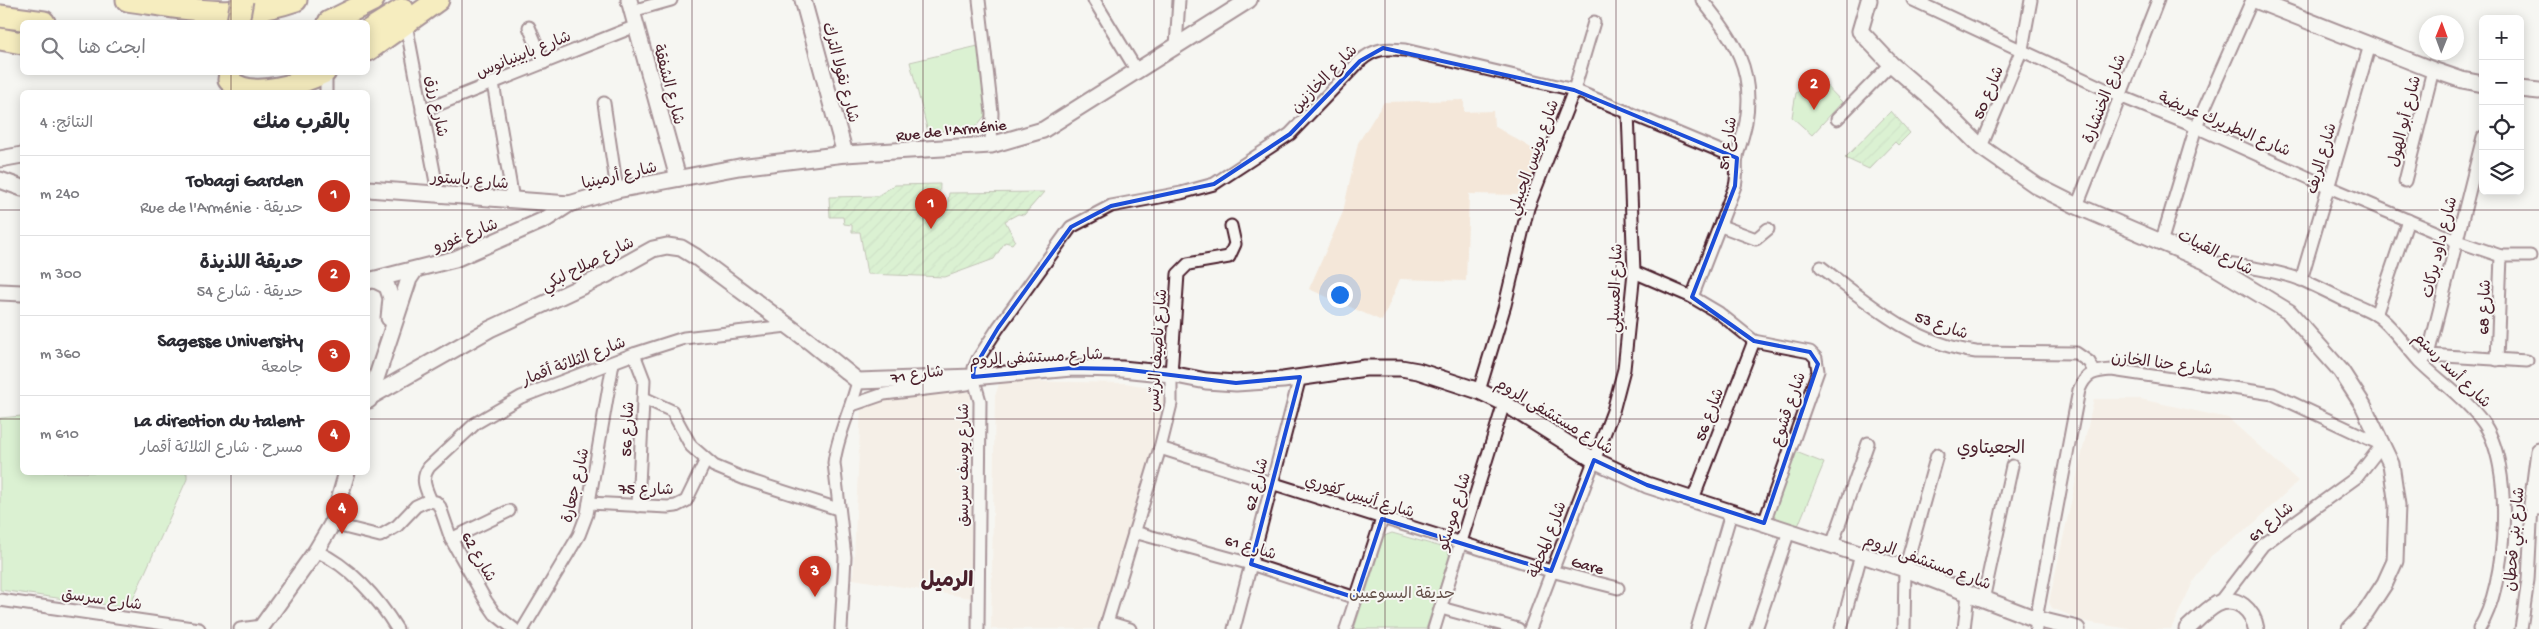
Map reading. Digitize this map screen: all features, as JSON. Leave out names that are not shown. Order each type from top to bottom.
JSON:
[{"type":"highway","points":[[127,0],[228,13],[250,12],[296,0]]},
{"type":"highway","points":[[238,20],[242,0]]},
{"type":"highway","points":[[333,20],[373,0]]},
{"type":"highway","points":[[370,30],[417,0]]},
{"type":"highway","points":[[370,49],[438,0]]},
{"type":"highway","points":[[0,16],[29,20]]},
{"type":"highway","points":[[0,39],[20,43]]},
{"type":"highway","points":[[227,82],[241,87],[272,89],[300,83],[318,75]]},
{"type":"street","points":[[630,6],[671,0]]},
{"type":"street","name":"شارع نقولا الترك","points":[[804,0],[845,154]]},
{"type":"street","points":[[979,0],[992,114],[991,146]]},
{"type":"street","points":[[1094,0],[1137,70]]},
{"type":"street","points":[[1176,46],[1179,0]]},
{"type":"street","name":"Rue de l'Arménie","points":[[678,178],[739,166],[845,154],[991,146],[1042,130],[1249,0]]},
{"type":"street","name":"شارع 51","points":[[1692,297],[1721,226],[1737,180],[1737,158],[1746,120],[1749,81],[1741,58],[1716,17],[1702,0]]},
{"type":"street","name":"شارع القبيات","points":[[1869,0],[1860,31],[1891,64],[1941,107],[1981,147],[2037,186],[2077,206],[2205,261],[2289,312],[2341,371],[2363,404],[2391,464],[2395,486],[2395,561],[2386,583],[2366,612],[2350,629]]},
{"type":"street","name":"شارع البطريرك عريضة","points":[[1913,0],[2122,97],[2196,127],[2329,187],[2408,220],[2501,256],[2530,256]]},
{"type":"street","name":"شارع 50","points":[[1981,147],[2022,49],[2031,0]]},
{"type":"street","name":"شارع الخنشارة","points":[[2077,206],[2122,97],[2158,0]]},
{"type":"street","points":[[2161,243],[2196,127],[2254,0],[2433,70],[2462,80],[2479,83]]},
{"type":"street","name":"شارع الشفقة","points":[[630,6],[678,178]]},
{"type":"street","name":"شارع يونس الجبيلي","points":[[1479,391],[1505,305],[1528,208],[1574,90],[1594,22]]},
{"type":"street","name":"شارع رزق","points":[[406,24],[438,194]]},
{"type":"street","name":"شارع بابينيانوس","points":[[422,111],[636,26]]},
{"type":"street","points":[[529,27],[544,63]]},
{"type":"street","name":"شارع الريف","points":[[2301,280],[2370,45]]},
{"type":"street","name":"شارع الخازنين","points":[[973,377],[974,368],[998,328],[1064,234],[1081,221],[1111,206],[1181,193],[1214,184],[1290,134],[1360,62],[1378,49],[1405,50],[1574,90]]},
{"type":"street","points":[[1837,119],[1891,64]]},
{"type":"street","name":"شارع أبو الهول","points":[[2405,181],[2433,70]]},
{"type":"street","points":[[325,75],[326,90]]},
{"type":"street","points":[[493,83],[513,200]]},
{"type":"street","points":[[2524,89],[2539,91]]},
{"type":"street","points":[[1574,90],[1737,158]]},
{"type":"street","points":[[604,103],[617,190]]},
{"type":"street","name":"شارع العسيلي","points":[[1594,460],[1613,411],[1624,369],[1634,272],[1628,112]]},
{"type":"street","name":"شارع داود بركات","points":[[2424,359],[2480,150]]},
{"type":"street","points":[[0,159],[20,155]]},
{"type":"street","name":"شارع أرمينيا","points":[[569,204],[617,190],[678,178]]},
{"type":"street","points":[[0,180],[20,187]]},
{"type":"street","name":"شارع باستور","points":[[370,189],[569,204]]},
{"type":"street","points":[[543,203],[549,209],[546,219]]},
{"type":"street","name":"شارع غورو","points":[[371,280],[455,259],[546,219],[569,204]]},
{"type":"street","points":[[2376,314],[2408,220]]},
{"type":"street","name":"شارع ناصيف الريّس","points":[[1106,626],[1160,448],[1171,404],[1171,374],[1178,274],[1188,264],[1229,257],[1236,244],[1231,226]]},
{"type":"street","points":[[1721,226],[1756,239],[1768,229]]},
{"type":"street","name":"شارع صلاح لبكي","points":[[370,400],[490,329],[606,275],[660,247],[674,246],[688,252],[810,342],[858,381]]},
{"type":"street","name":"شارع 68","points":[[2497,360],[2501,256]]},
{"type":"street","name":"شارع أسد رستم","points":[[2205,261],[2236,265],[2301,280],[2376,314],[2424,359],[2483,421],[2494,443],[2498,462],[2503,496],[2504,532],[2501,567],[2488,615],[2479,629]]},
{"type":"street","name":"شارع 53","points":[[1821,267],[1890,321],[1926,337],[1964,351],[2076,352],[2090,362],[2094,371]]},
{"type":"street","points":[[370,398],[409,280],[415,270]]},
{"type":"street","name":"شارع قشوع","points":[[1634,272],[1692,297],[1719,313],[1754,341],[1814,354],[1818,364],[1818,371],[1764,523]]},
{"type":"street","points":[[371,280],[386,286],[391,298],[388,340]]},
{"type":"street","points":[[0,292],[20,293]]},
{"type":"street","name":"شارع الثلاثة أقمار","points":[[427,502],[423,483],[427,469],[476,423],[522,398],[634,354],[684,338],[787,326]]},
{"type":"street","name":"شارع 56","points":[[1693,499],[1754,341]]},
{"type":"street","name":"شارع 56","points":[[634,354],[644,380],[638,506]]},
{"type":"street","points":[[2424,359],[2527,361]]},
{"type":"street","name":"شارع جعارة","points":[[523,629],[578,535],[589,504],[613,363]]},
{"type":"street","name":"شارع مستشفى الروم","points":[[858,381],[973,377],[1071,368],[1122,369],[1171,374],[1206,381],[1236,383],[1365,368],[1400,368],[1443,378],[1479,391],[1504,403],[1594,460],[1647,485],[1905,568],[2036,624],[2077,629]]},
{"type":"street","name":"شارع حنا الخازن","points":[[2036,624],[2079,390],[2085,377],[2094,371],[2112,370],[2272,394],[2382,446]]},
{"type":"street","name":"شارع يوسف سرسق","points":[[973,377],[980,401],[978,629]]},
{"type":"street","name":"شارع 62","points":[[1234,629],[1300,377]]},
{"type":"street","points":[[841,629],[845,557],[838,509],[835,456],[858,381]]},
{"type":"street","name":"شارع 71","points":[[852,405],[877,396],[962,383],[971,387],[980,401]]},
{"type":"street","points":[[644,398],[672,411],[691,446],[706,460],[738,476],[838,509]]},
{"type":"street","name":"شارع موسكو","points":[[1434,629],[1504,403]]},
{"type":"street","points":[[1832,545],[1868,443]]},
{"type":"street","name":"شارع 61","points":[[2187,629],[2218,604],[2262,545],[2357,477],[2382,446]]},
{"type":"street","name":"شارع أنيس كفوري","points":[[1160,448],[1551,571]]},
{"type":"street","name":"شارع بني قحطان","points":[[2521,629],[2536,506],[2539,451]]},
{"type":"street","points":[[1904,629],[1905,568],[1937,455]]},
{"type":"street","name":"شارع 75","points":[[589,504],[668,507],[683,503],[706,460]]},
{"type":"street","name":"شارع المحطة","points":[[1530,629],[1594,460]]},
{"type":"street","points":[[1983,600],[2012,466]]},
{"type":"street","points":[[240,629],[261,627],[316,551],[332,524],[347,475]]},
{"type":"street","points":[[332,524],[380,536],[397,526],[416,506],[427,502]]},
{"type":"street","name":"شارع 62","points":[[427,502],[440,507],[451,539],[486,601],[495,614],[514,629]]},
{"type":"street","points":[[451,539],[509,511]]},
{"type":"street","points":[[1697,629],[1731,512]]},
{"type":"street","points":[[1346,629],[1382,519]]},
{"type":"street","points":[[1756,629],[1788,531]]},
{"type":"street","name":"شارع 61","points":[[1134,532],[1251,564],[1356,598]]},
{"type":"street","points":[[316,551],[330,557],[354,576],[389,615],[397,629]]},
{"type":"street","points":[[1842,629],[1861,555]]},
{"type":"street","name":"Gare","points":[[1551,571],[1618,588]]},
{"type":"street","points":[[1964,629],[1968,594]]},
{"type":"street","name":"شارع سرسق","points":[[0,600],[199,629]]},
{"type":"street","points":[[2218,604],[2233,601],[2246,607],[2254,619],[2256,629]]},
{"type":"street","points":[[1441,608],[1518,629]]},
{"type":"street","points":[[1106,626],[1130,629]]},
{"type":"highlighted area","points":[[1383,48],[1574,90],[1737,158],[1735,186],[1692,297],[1754,341],[1810,352],[1818,364],[1764,523],[1647,485],[1594,460],[1551,571],[1382,519],[1356,598],[1251,564],[1300,377],[1236,383],[1122,369],[1071,368],[973,377],[974,368],[998,328],[1071,227],[1111,206],[1214,184],[1290,134],[1360,61]]},
{"type":"shaded area","points":[[1464,100],[1464,112],[1493,111],[1494,126],[1543,155],[1525,195],[1469,194],[1466,281],[1400,279],[1382,321],[1309,289],[1343,212],[1358,143],[1384,102]]},
{"type":"shaded area","points":[[1013,381],[1125,383],[1155,388],[1166,403],[1166,412],[1099,629],[991,629],[995,396],[999,384]]},
{"type":"shaded area","points":[[970,392],[972,598],[853,579],[861,407],[893,399]]},
{"type":"shaded area","points":[[2094,399],[2140,399],[2228,418],[2298,481],[2253,524],[2211,556],[2194,580],[2171,629],[2130,629],[2086,622],[2052,608],[2049,602]]},
{"type":"green space","points":[[978,46],[987,113],[975,128],[928,132],[910,62]]},
{"type":"green space","points":[[1818,77],[1842,102],[1812,135],[1792,117],[1796,93]]},
{"type":"green space","points":[[1891,111],[1910,133],[1898,145],[1895,142],[1869,169],[1845,158]]},
{"type":"green space","points":[[940,184],[939,209],[947,209],[949,193],[1044,192],[1024,215],[1018,214],[1005,221],[1015,240],[1012,244],[1005,242],[994,259],[945,277],[867,274],[860,232],[852,232],[852,225],[844,224],[843,217],[830,217],[829,197],[877,196],[895,185]]},
{"type":"green space","points":[[20,416],[20,475],[187,475],[187,479],[129,608],[0,590],[0,418]]},
{"type":"green space","points":[[1796,452],[1824,463],[1798,526],[1771,517]]},
{"type":"green space","name":"حديقة اليسوعيين","points":[[1392,533],[1445,548],[1450,556],[1426,629],[1354,629],[1384,536]]},
{"type":"place","name":"حديقة اللذيذة","points":[[1814,110]]},
{"type":"place","name":"Tobagi Garden","points":[[931,229]]},
{"type":"place","name":"La direction du talent","points":[[342,534]]},
{"type":"place","name":"Sagesse University","points":[[815,597]]},
{"type":"district","name":"الجعيتاوي","points":[[1991,447]]},
{"type":"district","name":"الرميل","points":[[947,579]]}]
